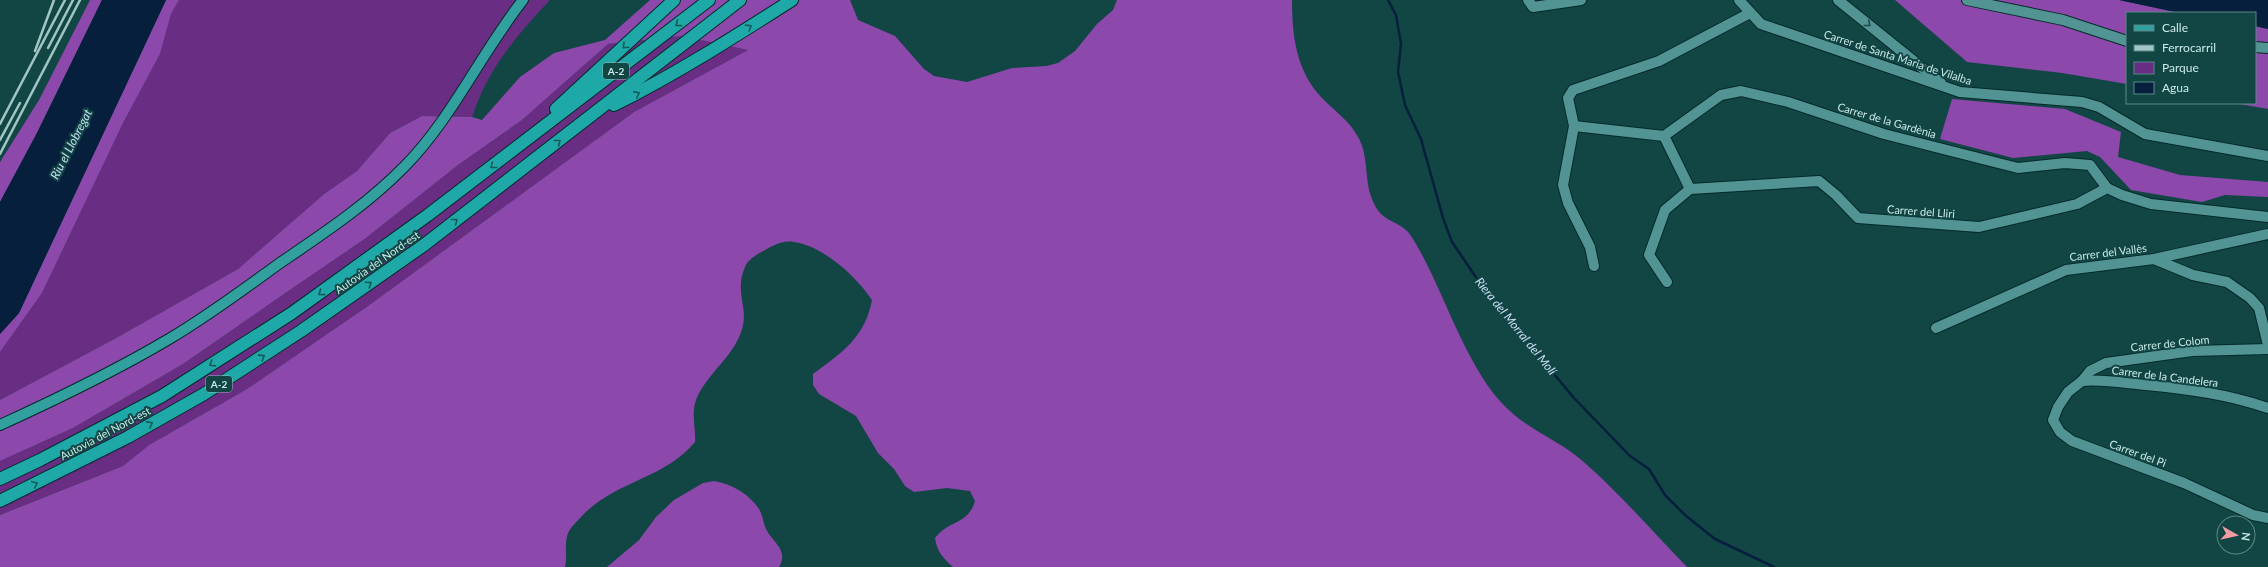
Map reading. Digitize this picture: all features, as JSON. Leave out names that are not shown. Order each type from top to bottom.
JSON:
[{"type":"highway","points":[[523,142],[574,91],[674,0]]},
{"type":"highway","name":"Autovia del Nord-est","points":[[0,479],[40,460],[162,396],[257,336],[401,235],[709,0]]},
{"type":"highway","name":"Autovia del Nord-est","points":[[0,501],[135,433],[204,394],[270,352],[406,258],[740,0]]},
{"type":"highway","points":[[590,117],[654,84],[792,0]]},
{"type":"main road","points":[[0,425],[104,374],[170,338],[300,250],[364,203],[406,165],[427,140],[504,24],[523,0]]},
{"type":"street","points":[[1528,0],[1533,7],[1581,0]]},
{"type":"street","name":"Carrer de Santa Maria de Vilalba","points":[[1739,0],[1761,24],[1960,92],[2082,102],[2099,107],[2145,134],[2268,156]]},
{"type":"street","points":[[1838,0],[1947,87]]},
{"type":"street","points":[[1967,0],[2063,20],[2126,40]]},
{"type":"street","points":[[1594,266],[1590,247],[1568,203],[1563,184],[1574,126],[1568,98],[1573,90],[1659,61],[1750,13]]},
{"type":"street","points":[[2256,47],[2268,48]]},
{"type":"street","name":"Carrer de la Gardènia","points":[[1664,136],[1721,95],[1741,91],[1788,102],[1884,134],[2018,168],[2065,163],[2090,165],[2107,188]]},
{"type":"street","points":[[1574,126],[1664,136],[1690,189],[1665,210],[1649,255],[1667,282]]},
{"type":"street","name":"Carrer del Lliri","points":[[1690,189],[1819,181],[1836,195],[1858,218],[1979,227],[2077,204],[2107,188]]},
{"type":"street","points":[[2107,188],[2122,195],[2151,204],[2268,217]]},
{"type":"street","name":"Carrer del Vallès","points":[[1936,328],[2066,270],[2154,258],[2268,234]]},
{"type":"street","points":[[2154,258],[2193,275],[2227,282],[2250,298],[2259,308],[2268,345]]},
{"type":"street","name":"Carrer de Colom","points":[[2082,382],[2090,371],[2106,363],[2192,351],[2268,349]]},
{"type":"street","name":"Carrer de la Candelera","points":[[2082,382],[2097,380],[2187,388],[2210,392],[2268,408]]},
{"type":"street","name":"Carrer del Pi","points":[[2082,382],[2068,392],[2061,402],[2053,420],[2060,432],[2066,437],[2072,441],[2184,482],[2253,515],[2268,518]]},
{"type":"green space","points":[[179,0],[550,0],[525,27],[494,69],[472,117],[422,116],[390,133],[357,171],[324,194],[238,269],[118,337],[0,400],[0,352],[42,293],[123,123],[160,54],[171,14]]},
{"type":"green space","points":[[682,36],[748,50],[634,112],[368,306],[247,389],[149,445],[123,466],[0,515],[0,461],[73,428],[183,364],[366,238],[458,165],[522,120],[608,44]]},
{"type":"shaded area","points":[[90,0],[102,0],[37,133],[0,202],[0,162],[39,100]]},
{"type":"shaded area","points":[[166,0],[179,0],[171,14],[160,54],[123,123],[42,293],[0,352],[0,334],[19,313]]},
{"type":"shaded area","points":[[650,0],[850,0],[858,20],[895,36],[924,69],[934,76],[967,82],[1012,68],[1046,66],[1058,63],[1075,51],[1097,24],[1113,10],[1117,0],[1292,0],[1293,26],[1297,52],[1306,75],[1321,97],[1346,121],[1358,137],[1364,152],[1368,184],[1376,207],[1384,216],[1408,232],[1412,238],[1426,263],[1464,345],[1486,383],[1509,411],[1520,420],[1576,455],[1586,464],[1625,502],[1687,567],[953,567],[941,554],[937,547],[935,538],[941,532],[963,518],[972,509],[975,501],[970,491],[947,488],[914,492],[905,486],[894,469],[878,453],[856,416],[819,394],[813,385],[813,374],[843,351],[858,334],[869,313],[872,300],[848,272],[827,256],[816,249],[805,245],[794,242],[786,242],[772,246],[756,255],[746,264],[741,284],[744,314],[742,329],[733,348],[706,382],[696,400],[694,416],[695,442],[683,454],[669,464],[609,495],[594,505],[581,517],[569,531],[567,536],[565,567],[0,567],[0,515],[123,466],[149,445],[247,389],[368,306],[634,112],[748,50],[682,36],[608,44],[522,120],[458,165],[366,238],[183,364],[73,428],[0,461],[0,400],[118,337],[238,269],[324,194],[357,171],[390,133],[422,116],[472,117],[482,120],[520,77],[554,53],[605,40]]},
{"type":"shaded area","points":[[1895,0],[2119,0],[2175,12],[2126,12],[2126,84],[2062,73],[1967,62]]},
{"type":"shaded area","points":[[2256,26],[2268,29],[2268,109],[2240,104],[2256,104]]},
{"type":"shaded area","points":[[1952,99],[2065,109],[2121,132],[2118,157],[2180,175],[2268,182],[2268,197],[2225,195],[2202,202],[2131,190],[2100,157],[2087,151],[2013,158],[1940,139]]},
{"type":"shaded area","points":[[714,481],[721,482],[740,490],[755,504],[760,511],[766,529],[781,551],[782,561],[779,567],[607,567],[639,540],[656,517],[674,500],[703,483]]},
{"type":"water","name":"Riu el Llobregat","points":[[102,0],[166,0],[19,313],[0,334],[0,202],[37,133]]},
{"type":"water","points":[[2119,0],[2268,0],[2268,29],[2256,26],[2256,12],[2175,12]]},
{"type":"waterway","name":"Riera del Morral del Molí","points":[[1388,0],[1396,15],[1401,44],[1398,72],[1405,105],[1421,139],[1443,218],[1452,242],[1488,295],[1574,398],[1630,456],[1649,469],[1665,495],[1685,515],[1715,539],[1774,567]]},
{"type":"railway","points":[[35,51],[54,0]]},
{"type":"railway","points":[[0,124],[65,0]]},
{"type":"railway","points":[[48,48],[73,0]]},
{"type":"railway","points":[[0,154],[80,0]]},
{"type":"railway","points":[[0,140],[20,103]]}]
